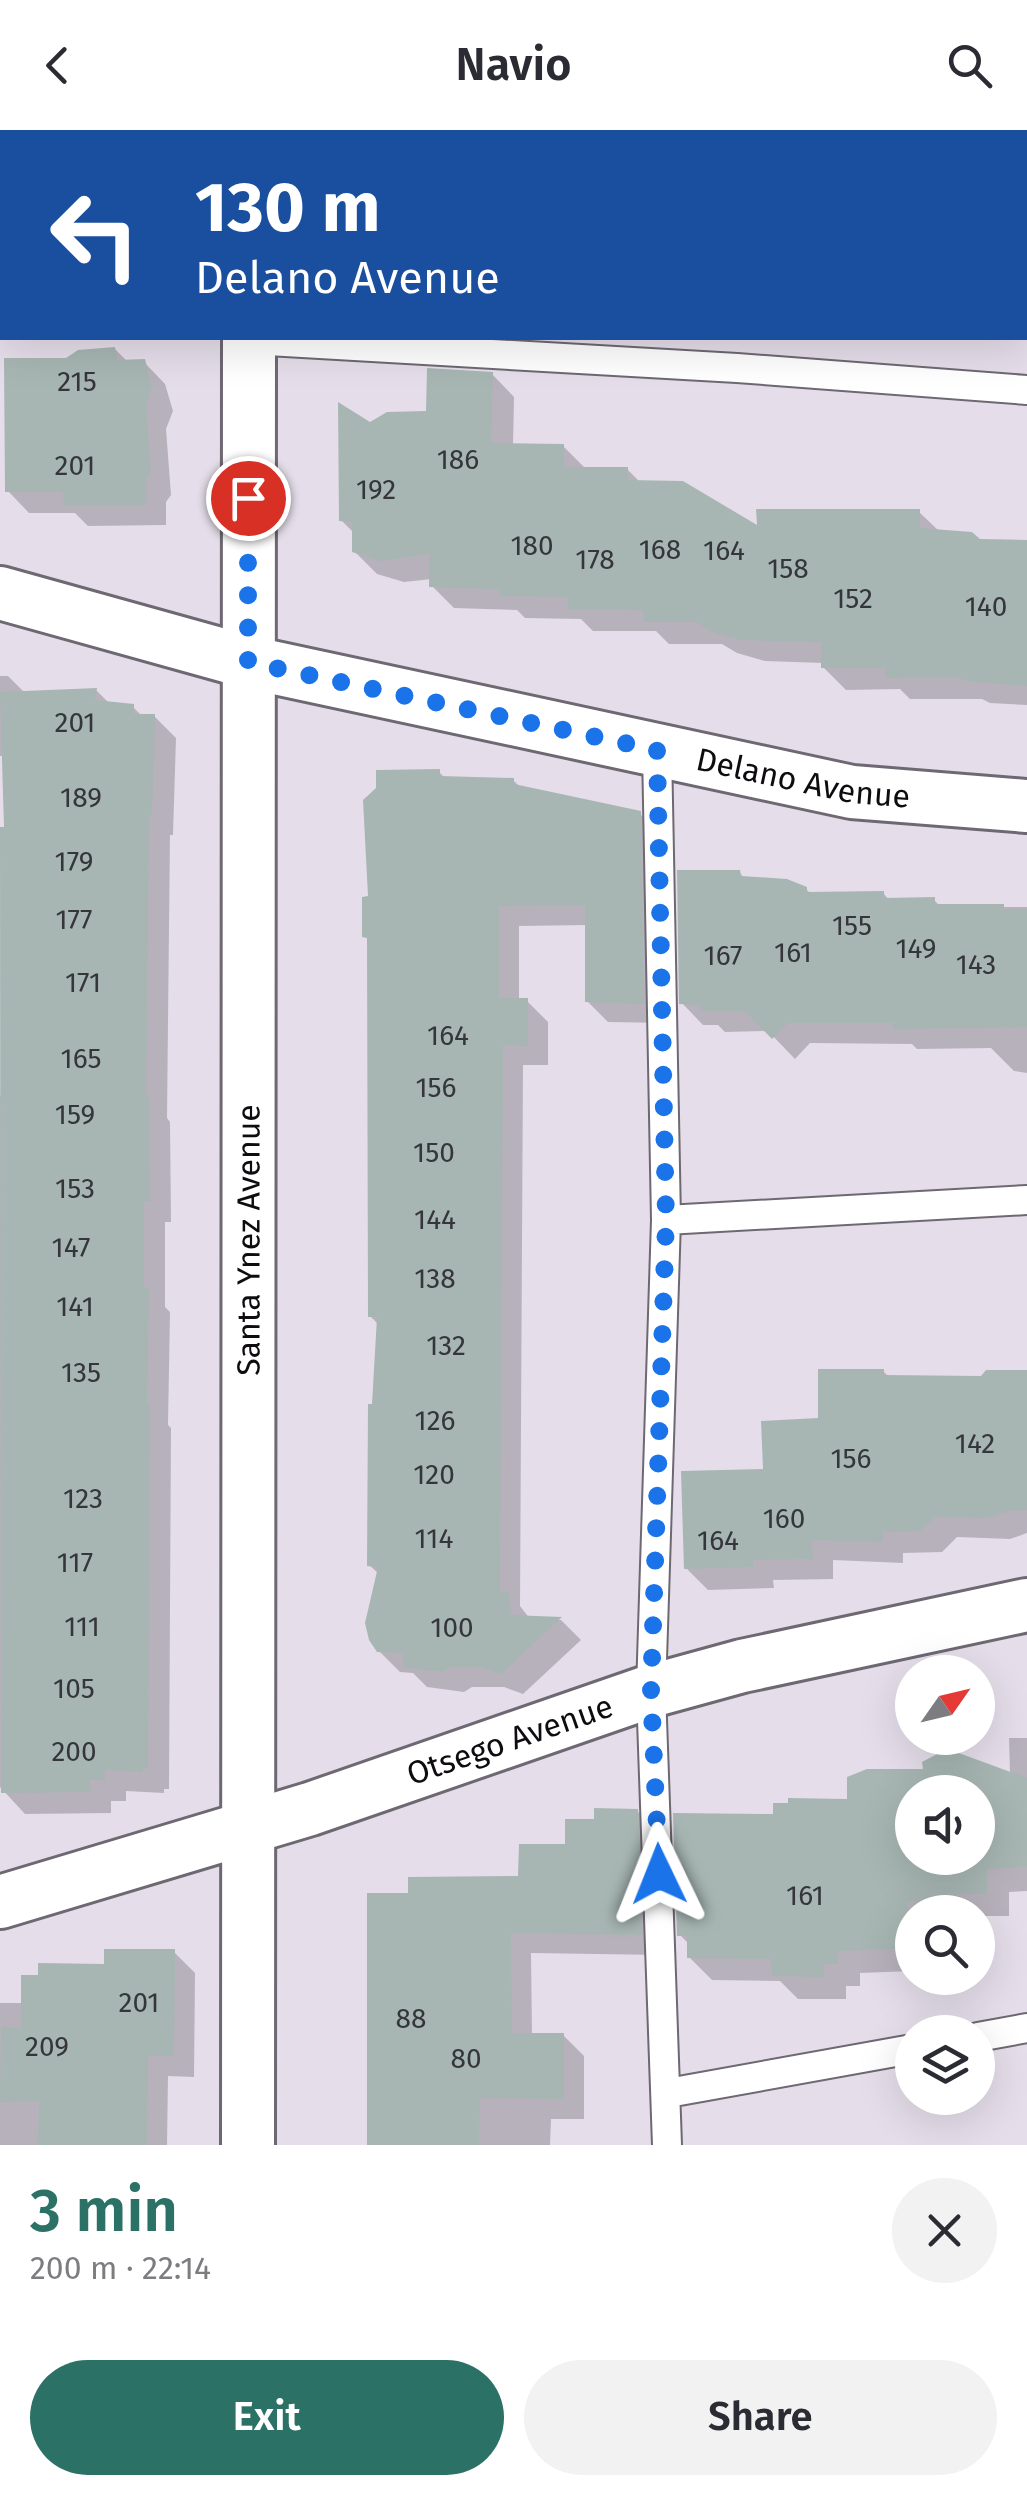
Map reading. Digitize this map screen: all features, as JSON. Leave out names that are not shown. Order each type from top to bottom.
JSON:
[{"type":"street","name":"Santa Ynez Avenue","points":[[248,2145],[249,340]]},
{"type":"street","name":"Delano Avenue","points":[[0,593],[248,662],[852,792],[1027,806]]},
{"type":"street","name":"Otsego Avenue","points":[[0,1902],[310,1809],[651,1691],[742,1666],[1027,1605]]},
{"type":"lane","points":[[266,340],[1027,390]]},
{"type":"lane","points":[[657,750],[666,1220],[651,1691],[667,2145]]},
{"type":"lane","points":[[666,1220],[1027,1200]]},
{"type":"lane","points":[[995,2034],[1027,2028]]},
{"type":"lane","points":[[668,2093],[895,2052]]},
{"type":"building","points":[[115,347],[117,360],[145,359],[152,388],[146,407],[151,473],[146,480],[146,505],[64,505],[63,492],[5,492],[4,358],[66,358],[78,350]]},
{"type":"building","points":[[427,368],[493,372],[491,443],[564,444],[564,467],[628,467],[628,480],[683,481],[757,525],[756,509],[920,509],[920,528],[972,532],[980,539],[1027,540],[1027,686],[957,677],[885,678],[885,668],[821,668],[821,642],[740,640],[712,632],[697,622],[644,622],[643,610],[568,609],[568,597],[500,596],[500,589],[429,587],[429,554],[380,561],[352,552],[352,522],[339,521],[338,402],[370,422],[387,412],[426,411]]},
{"type":"building","points":[[97,688],[95,700],[134,704],[134,714],[155,714],[152,815],[149,814],[146,1097],[150,1201],[144,1201],[150,1404],[148,1768],[143,1768],[143,1772],[105,1770],[105,1780],[90,1780],[90,1792],[1,1793],[0,827],[4,827],[0,692]]},
{"type":"building","points":[[440,769],[440,776],[514,778],[514,784],[641,811],[644,1004],[585,1002],[585,905],[499,906],[499,998],[528,998],[528,1046],[503,1045],[500,1592],[509,1592],[511,1615],[562,1617],[501,1674],[481,1667],[450,1667],[442,1672],[404,1667],[403,1653],[377,1652],[365,1623],[378,1567],[367,1566],[368,1404],[372,1404],[377,1317],[368,1317],[367,938],[362,937],[362,897],[368,896],[363,800],[376,788],[376,770]]},
{"type":"building","points":[[677,870],[740,870],[741,876],[787,879],[807,887],[807,892],[884,891],[884,898],[935,897],[935,904],[1004,904],[1004,909],[1027,909],[1027,1027],[893,1029],[893,1023],[788,1023],[772,1039],[745,1011],[701,1011],[701,1005],[679,1004]]},
{"type":"building","points":[[818,1369],[884,1369],[884,1375],[981,1376],[986,1370],[1027,1370],[1027,1510],[987,1518],[935,1517],[920,1531],[883,1532],[882,1542],[812,1540],[813,1559],[753,1560],[753,1567],[684,1569],[681,1471],[763,1469],[761,1421],[818,1418]]},
{"type":"building","points":[[935,1755],[964,1755],[1027,1778],[1027,1867],[995,1869],[995,1775],[895,1775],[895,1875],[987,1875],[987,1894],[895,1895],[895,1949],[838,1951],[838,1964],[824,1964],[824,1977],[772,1976],[771,1959],[687,1958],[687,1936],[677,1936],[673,1813],[773,1814],[773,1803],[788,1803],[788,1798],[847,1799],[847,1777],[867,1769],[923,1769],[922,1762]]},
{"type":"building","points":[[594,1808],[638,1809],[642,1935],[511,1933],[512,2033],[564,2033],[564,2099],[480,2098],[479,2145],[367,2145],[367,1893],[408,1893],[408,1877],[518,1876],[519,1844],[565,1844],[565,1819],[594,1819]]},
{"type":"building","points":[[104,1949],[175,1949],[174,2056],[148,2056],[147,2145],[38,2145],[39,2101],[0,2102],[1,2027],[21,2028],[21,1975],[38,1975],[38,1963],[104,1964]]},
{"type":"route","points":[[248,498],[248,662],[657,750],[666,1220],[651,1691],[659,1874]]}]
